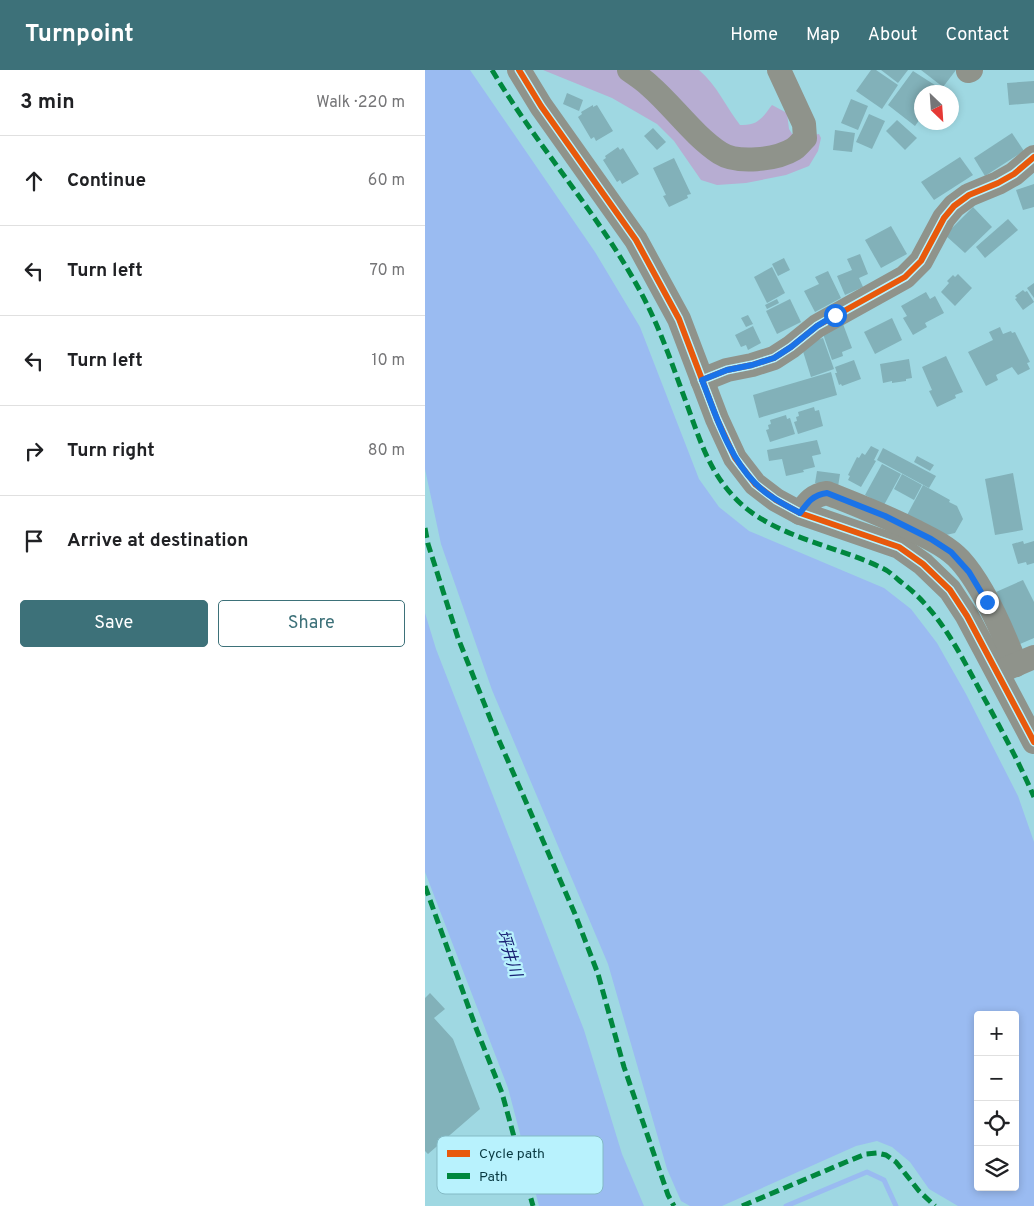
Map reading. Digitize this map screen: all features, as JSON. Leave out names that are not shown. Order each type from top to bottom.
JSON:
[{"type":"street","points":[[519,70],[541,106],[636,240],[679,319],[717,419],[735,458],[755,484],[776,500],[800,513],[899,547],[923,564],[950,590],[967,616],[1016,665],[1034,742]]},
{"type":"street","points":[[629,70],[651,86],[691,128],[720,153],[731,158],[753,160],[770,158],[793,149],[805,138],[804,124],[779,70]]},
{"type":"street","points":[[702,380],[727,370],[774,358],[817,326],[905,276],[921,260],[944,218],[954,206],[969,195],[1014,174],[1034,157]]},
{"type":"shaded area","points":[[543,70],[699,70],[716,89],[740,125],[755,123],[772,105],[787,113],[789,129],[795,138],[819,134],[821,138],[818,151],[809,166],[786,175],[746,183],[717,185],[701,180],[674,141],[657,124],[612,98]]},
{"type":"water","points":[[425,70],[470,70],[595,252],[640,327],[699,479],[719,507],[749,531],[884,588],[911,609],[937,643],[966,694],[1018,796],[1034,842],[1034,1206],[958,1206],[929,1189],[910,1162],[892,1147],[877,1141],[856,1146],[722,1206],[690,1206],[681,1201],[667,1169],[608,964],[492,690],[441,544],[425,469]]},
{"type":"water","name":"坪井川","points":[[425,613],[436,649],[584,1030],[622,1154],[644,1206],[539,1206],[536,1194],[603,1194],[603,1136],[521,1136],[508,1088],[425,872]]},
{"type":"building","points":[[871,70],[876,70],[898,85],[882,109],[856,91]]},
{"type":"building","points":[[881,70],[908,70],[898,83]]},
{"type":"building","points":[[921,70],[956,70],[945,85],[940,85]]},
{"type":"building","points":[[913,71],[935,85],[914,85],[914,125],[888,105]]},
{"type":"building","points":[[1034,81],[1034,103],[1009,105],[1007,83]]},
{"type":"building","points":[[567,93],[583,100],[579,111],[563,104]]},
{"type":"building","points":[[851,99],[868,106],[858,130],[841,123]]},
{"type":"building","points":[[593,105],[593,107],[597,105],[613,131],[596,141],[594,137],[591,139],[578,117],[582,114],[581,112]]},
{"type":"building","points":[[869,114],[885,121],[872,149],[856,142]]},
{"type":"building","points":[[897,120],[917,138],[905,150],[886,131]]},
{"type":"building","points":[[653,128],[666,142],[657,150],[644,136]]},
{"type":"building","points":[[835,130],[855,133],[852,152],[833,150]]},
{"type":"building","points":[[1012,133],[1024,151],[985,176],[974,158]]},
{"type":"building","points":[[618,147],[620,150],[623,148],[639,174],[622,184],[620,180],[617,182],[603,160],[606,158],[605,156]]},
{"type":"building","points":[[960,157],[973,175],[934,200],[921,182]]},
{"type":"building","points":[[674,158],[691,194],[687,195],[688,198],[669,207],[663,196],[666,195],[653,168]]},
{"type":"building","points":[[1034,184],[1034,207],[1023,210],[1016,190]]},
{"type":"building","points":[[973,207],[992,227],[965,253],[945,235]]},
{"type":"building","points":[[1008,219],[1018,230],[985,258],[976,247]]},
{"type":"building","points":[[891,226],[907,254],[881,268],[865,240]]},
{"type":"building","points":[[860,254],[868,274],[859,278],[863,287],[845,295],[837,276],[852,270],[847,259]]},
{"type":"building","points":[[784,258],[790,270],[778,276],[772,264]]},
{"type":"building","points":[[772,267],[785,293],[767,303],[754,277]]},
{"type":"building","points":[[828,271],[841,298],[815,312],[804,291],[819,284],[815,277]]},
{"type":"building","points":[[958,274],[972,288],[955,306],[941,292],[949,283],[947,281],[953,275],[955,277]]},
{"type":"building","points":[[1034,283],[1034,298],[1027,288]]},
{"type":"building","points":[[1023,290],[1027,291],[1034,302],[1023,310],[1015,296]]},
{"type":"building","points":[[926,292],[930,299],[935,296],[944,313],[925,323],[927,327],[913,335],[903,318],[907,316],[901,306]]},
{"type":"building","points":[[777,299],[779,303],[767,309],[765,305]]},
{"type":"building","points":[[790,299],[801,322],[777,334],[766,311]]},
{"type":"building","points":[[748,315],[753,324],[746,327],[741,318]]},
{"type":"building","points":[[892,318],[902,340],[875,354],[864,332]]},
{"type":"building","points":[[843,324],[852,348],[842,352],[843,356],[832,360],[822,331]]},
{"type":"building","points":[[753,326],[761,343],[748,350],[746,345],[741,347],[735,335]]},
{"type":"building","points":[[1000,327],[1003,334],[1011,331],[1012,333],[1015,332],[1030,362],[1027,363],[1030,369],[1018,375],[1012,367],[996,375],[998,380],[986,386],[968,352],[993,340],[989,332]]},
{"type":"building","points":[[823,338],[834,369],[811,377],[801,345]]},
{"type":"building","points":[[946,356],[963,392],[955,395],[956,398],[937,407],[929,391],[932,390],[922,367]]},
{"type":"building","points":[[909,359],[912,378],[906,379],[906,381],[883,383],[880,364]]},
{"type":"building","points":[[854,360],[861,379],[842,386],[841,384],[839,385],[835,367]]},
{"type":"building","points":[[831,372],[837,395],[759,418],[753,395]]},
{"type":"building","points":[[814,407],[815,411],[819,410],[823,426],[798,434],[794,422],[797,421],[796,417],[799,416],[798,412]]},
{"type":"building","points":[[786,415],[787,419],[790,418],[795,434],[770,442],[766,430],[769,429],[768,425],[771,424],[770,420]]},
{"type":"building","points":[[817,440],[821,454],[812,456],[815,467],[803,470],[804,472],[786,476],[782,459],[769,461],[767,450]]},
{"type":"building","points":[[871,446],[879,450],[874,460],[876,461],[861,487],[848,480],[850,476],[848,475],[857,457],[859,458],[862,453],[865,455]]},
{"type":"building","points":[[883,448],[936,476],[929,488],[877,460]]},
{"type":"building","points":[[917,456],[934,465],[930,471],[914,462]]},
{"type":"building","points":[[882,464],[901,474],[884,505],[865,495]]},
{"type":"building","points":[[817,471],[840,474],[838,487],[815,483]]},
{"type":"building","points":[[1013,473],[1023,530],[995,535],[985,479]]},
{"type":"building","points":[[902,474],[922,485],[914,500],[894,489]]},
{"type":"building","points":[[923,485],[957,506],[963,519],[955,533],[941,536],[906,517]]},
{"type":"building","points":[[1023,541],[1024,544],[1034,541],[1034,563],[1027,565],[1026,562],[1018,564],[1012,544]]},
{"type":"building","points":[[1023,580],[1034,602],[1034,638],[1020,644],[996,592]]},
{"type":"building","points":[[430,993],[445,1009],[434,1018],[453,1039],[480,1109],[449,1136],[437,1136],[437,1146],[428,1154],[425,1151],[425,998]]},
{"type":"waterway","points":[[786,1206],[867,1172],[884,1180],[896,1206]]},
{"type":"marked path","points":[[492,70],[528,125],[605,233],[639,289],[665,345],[705,453],[726,487],[750,511],[767,522],[785,531],[882,568],[892,574],[927,606],[957,649],[1010,746],[1034,797]]},
{"type":"marked path","points":[[425,528],[428,544],[458,638],[498,738],[575,914],[598,974],[624,1067],[668,1195],[674,1206]]},
{"type":"marked path","points":[[425,886],[476,1028],[502,1093],[514,1136]]},
{"type":"marked path","points":[[742,1206],[866,1154],[877,1153],[886,1155],[896,1162],[919,1191],[935,1206]]},
{"type":"marked path","points":[[530,1194],[533,1206]]},
{"type":"cycle path","points":[[519,70],[541,106],[636,240],[679,319],[717,419],[735,458],[755,484],[776,500],[800,513],[899,547],[923,564],[950,590],[967,616],[1034,742]]},
{"type":"cycle path","points":[[702,380],[727,370],[774,358],[817,326],[905,277],[921,261],[944,218],[954,206],[969,195],[1014,174],[1034,157]]},
{"type":"route","points":[[835,315],[774,358],[727,370],[702,380],[735,458],[755,484],[776,500],[800,513],[817,494],[827,493],[885,516],[931,539],[951,552],[959,560],[969,572],[987,602]]}]
